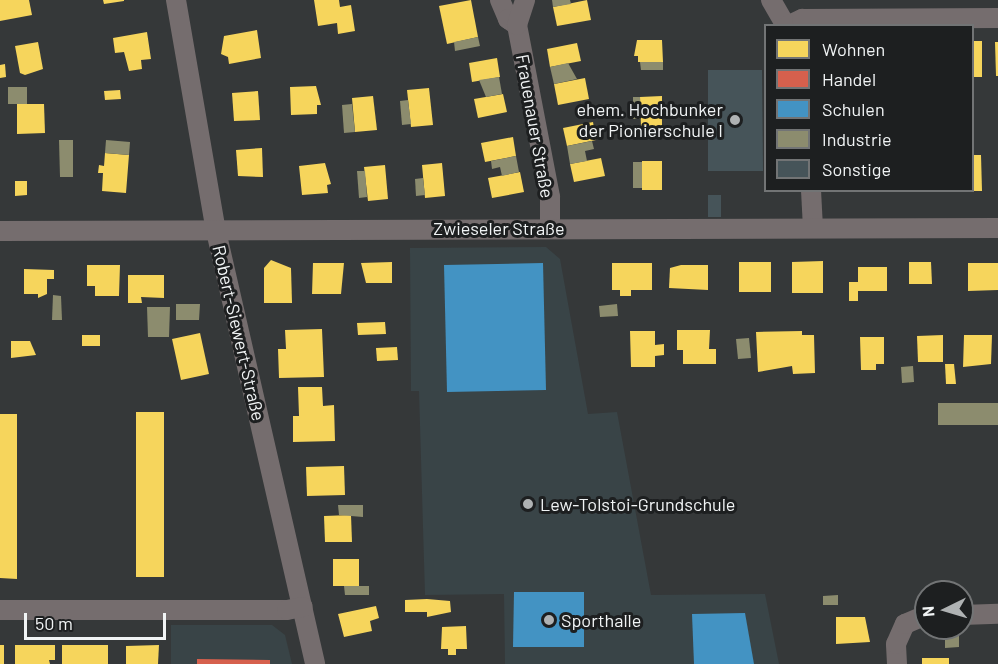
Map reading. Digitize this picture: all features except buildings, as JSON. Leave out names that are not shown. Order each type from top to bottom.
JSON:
[{"type":"street","name":"Robert-Siewert-Straße","points":[[176,0],[216,231],[315,664]]},
{"type":"street","name":"Frauenauer Straße","points":[[500,0],[508,19],[517,25]]},
{"type":"street","name":"Frauenauer Straße","points":[[525,0],[517,25],[550,197],[550,227]]},
{"type":"street","points":[[771,0],[785,24]]},
{"type":"street","points":[[790,24],[801,19],[998,18]]},
{"type":"street","points":[[811,192],[813,228]]},
{"type":"street","name":"Zwieseler Straße","points":[[0,231],[550,227],[998,228]]},
{"type":"street","points":[[0,610],[275,610],[303,606]]},
{"type":"street","points":[[974,615],[998,615]]},
{"type":"street","points":[[897,664],[896,644],[905,624],[914,620]]},
{"type":"shaded area","name":"Lew-Tolstoi-Grundschule","points":[[546,247],[560,259],[588,414],[617,412],[651,595],[765,594],[779,664],[505,664],[504,594],[425,595],[419,391],[411,391],[410,248]]},
{"type":"shaded area","points":[[171,625],[272,625],[285,635],[292,664],[171,664]]},
{"type":"place","name":"ehem. Hochbunker der Pionierschule I","points":[[735,120]]},
{"type":"place","name":"Lew-Tolstoi-Grundschule","points":[[528,504]]},
{"type":"place","name":"Sporthalle","points":[[549,620]]}]
